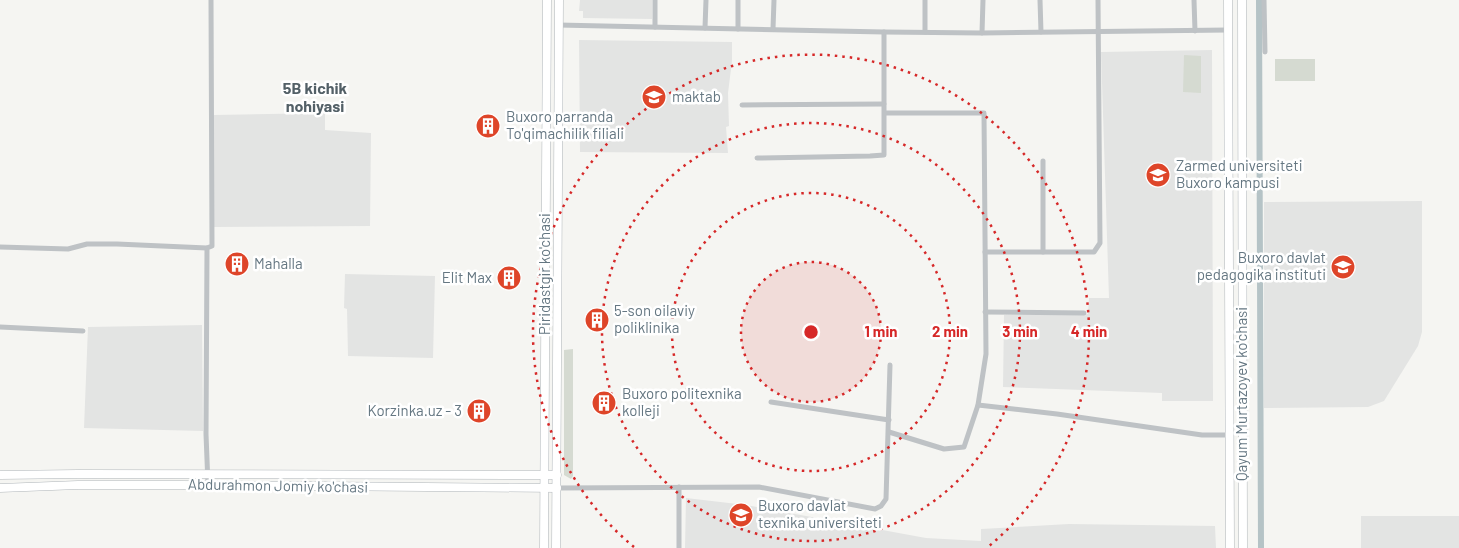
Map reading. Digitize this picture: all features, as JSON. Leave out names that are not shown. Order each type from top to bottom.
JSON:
[{"type":"street","points":[[0,247],[68,249],[87,244],[207,248],[212,246],[211,0]]},
{"type":"street","name":"Piridastgir ko'chasi","points":[[544,548],[547,0]]},
{"type":"street","name":"Piridastgir ko'chasi","points":[[556,548],[558,0]]},
{"type":"street","points":[[655,0],[656,27]]},
{"type":"street","points":[[705,28],[706,0]]},
{"type":"street","points":[[738,0],[738,28]]},
{"type":"street","points":[[773,29],[774,0]]},
{"type":"street","points":[[925,0],[925,32]]},
{"type":"street","points":[[982,33],[983,0]]},
{"type":"street","points":[[1040,0],[1040,32]]},
{"type":"street","points":[[985,252],[1094,252],[1100,244],[1098,0]]},
{"type":"street","points":[[1194,0],[1195,31]]},
{"type":"street","name":"Qayum Murtazoyev ko'chasi","points":[[1228,0],[1230,548]]},
{"type":"street","name":"Qayum Murtazoyev ko'chasi","points":[[1242,0],[1243,548]]},
{"type":"street","points":[[1264,0],[1265,52]]},
{"type":"street","points":[[558,25],[982,33],[1228,30]]},
{"type":"street","points":[[757,158],[884,155],[884,32]]},
{"type":"street","points":[[1228,40],[1242,40]]},
{"type":"street","points":[[742,104],[884,104]]},
{"type":"street","points":[[885,113],[984,113],[986,354],[978,405],[964,447],[944,449],[889,432]]},
{"type":"street","points":[[1042,252],[1043,161]]},
{"type":"street","points":[[207,248],[206,434],[208,485]]},
{"type":"street","points":[[985,312],[1084,313]]},
{"type":"street","points":[[0,327],[83,331]]},
{"type":"street","points":[[557,488],[759,487],[875,509],[882,506],[886,499],[890,365]]},
{"type":"street","points":[[771,402],[889,420]]},
{"type":"street","points":[[978,405],[1057,414],[1202,435],[1230,435]]},
{"type":"street","points":[[1230,470],[1242,470]]},
{"type":"street","name":"Abdurahmon Jomiy ko'chasi","points":[[0,475],[557,475]]},
{"type":"street","name":"Abdurahmon Jomiy ko'chasi","points":[[0,488],[78,485],[557,488]]},
{"type":"street","points":[[679,487],[680,548]]},
{"type":"street","points":[[1230,491],[1242,491]]},
{"type":"shaded area","points":[[580,0],[652,0],[652,19],[583,18],[583,11],[579,11]]},
{"type":"shaded area","name":"maktab","points":[[579,40],[732,42],[728,93],[729,126],[726,127],[728,153],[580,152]]},
{"type":"shaded area","name":"Zarmed universiteti Buxoro kampusi","points":[[1212,50],[1213,401],[1162,401],[1162,393],[1003,387],[1004,315],[1088,314],[1089,298],[1109,298],[1101,52]]},
{"type":"shaded area","points":[[1184,55],[1201,56],[1201,93],[1183,92]]},
{"type":"shaded area","points":[[1275,59],[1315,59],[1315,81],[1275,81]]},
{"type":"shaded area","points":[[325,113],[325,130],[371,133],[370,226],[214,227],[214,115]]},
{"type":"shaded area","name":"Buxoro davlat pedagogika instituti","points":[[1422,201],[1422,332],[1418,346],[1384,401],[1368,407],[1264,408],[1264,202]]},
{"type":"shaded area","points":[[345,274],[435,276],[433,358],[348,356],[347,309],[344,308]]},
{"type":"shaded area","points":[[202,325],[203,431],[84,428],[88,327]]},
{"type":"shaded area","points":[[573,349],[573,476],[571,479],[564,475],[564,350]]},
{"type":"shaded area","name":"Buxoro davlat texnika universiteti","points":[[686,498],[746,505],[926,538],[981,541],[981,529],[1069,524],[1215,526],[1216,548],[685,548]]},
{"type":"shaded area","points":[[1361,516],[1459,516],[1459,548],[1361,548]]},
{"type":"waterway","points":[[1259,0],[1261,548]]},
{"type":"place","name":"maktab","points":[[654,97]]},
{"type":"place","name":"Buxoro parranda To'qimachilik filiali","points":[[488,126]]},
{"type":"place","name":"Zarmed universiteti Buxoro kampusi","points":[[1158,175]]},
{"type":"place","name":"Mahalla","points":[[237,264]]},
{"type":"place","name":"Buxoro davlat pedagogika instituti","points":[[1343,267]]},
{"type":"place","name":"Elit Max","points":[[509,278]]},
{"type":"place","name":"5-son oilaviy poliklinika","points":[[597,320]]},
{"type":"place","name":"Buxoro politexnika kolleji","points":[[604,403]]},
{"type":"place","name":"Korzinka.uz - 3","points":[[479,411]]},
{"type":"place","name":"Buxoro davlat texnika universiteti","points":[[741,515]]},
{"type":"district","name":"5B kichik nohiyasi","points":[[315,97]]}]
